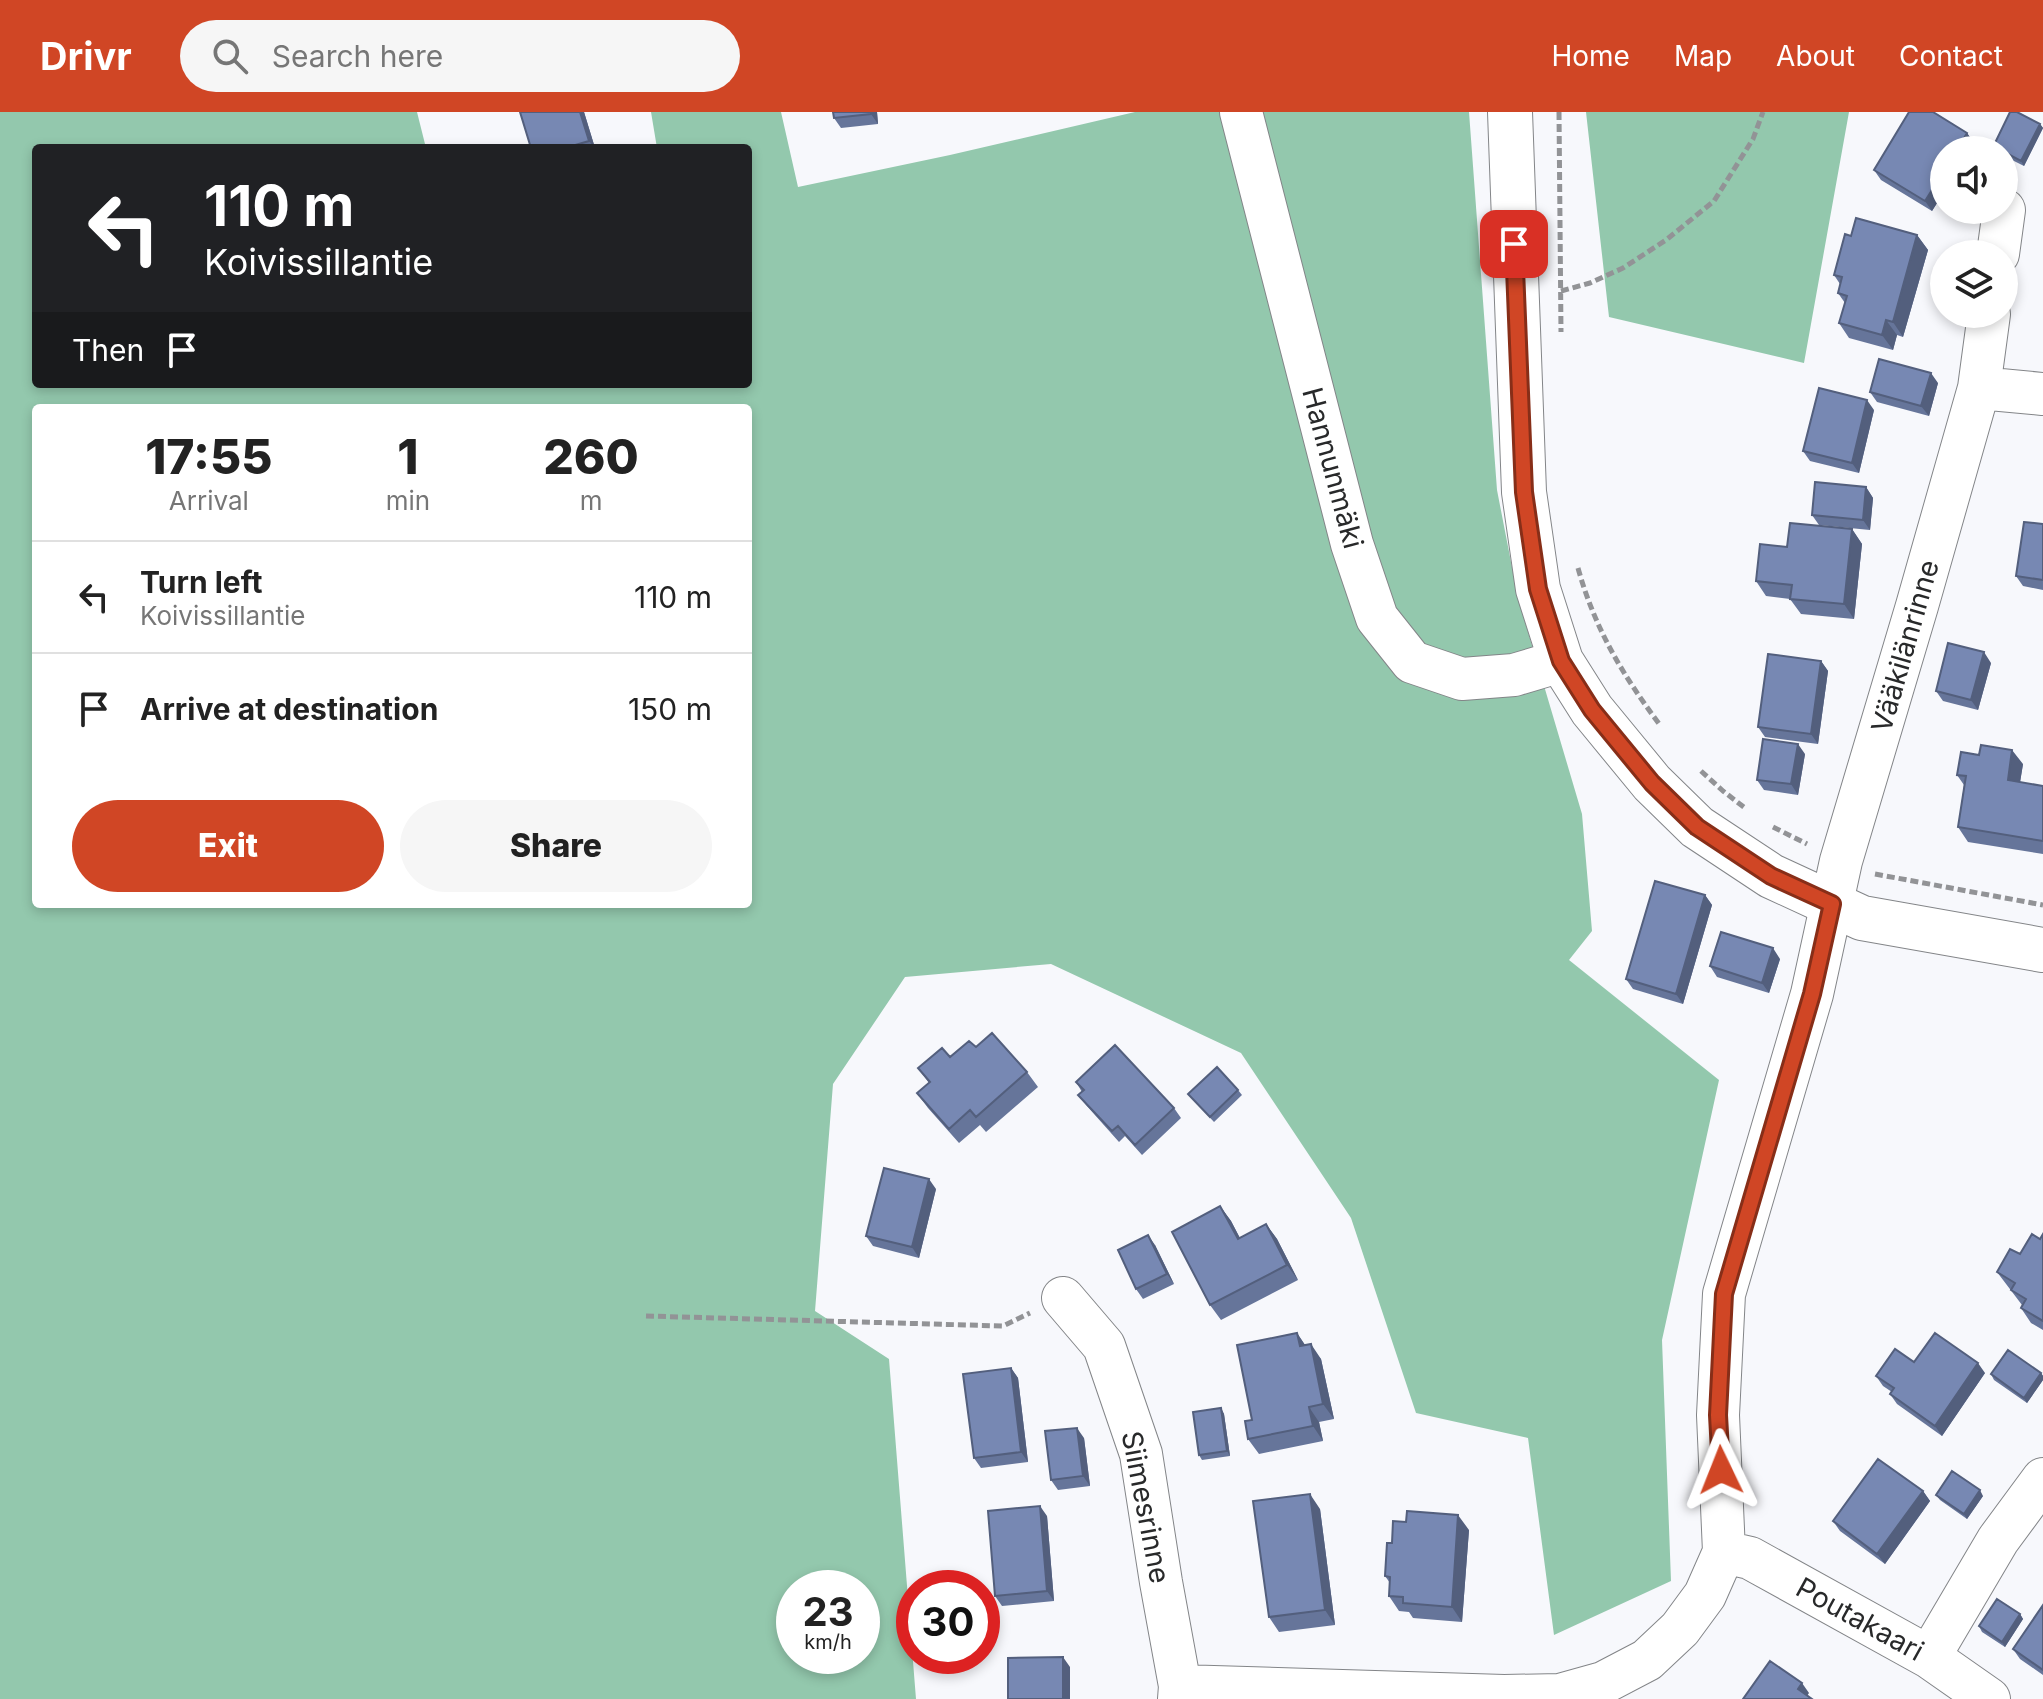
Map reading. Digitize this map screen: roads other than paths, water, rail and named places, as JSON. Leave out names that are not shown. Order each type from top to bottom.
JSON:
[{"type":"street","name":"Hannunmäki","points":[[1241,112],[1352,544],[1377,618],[1412,662],[1462,679],[1514,675],[1561,661]]},
{"type":"street","points":[[1510,112],[1524,492],[1538,589],[1561,661],[1592,710],[1652,783],[1697,827],[1771,876],[1862,918],[2043,950]]},
{"type":"street","name":"Vääkilänrinne","points":[[1724,1552],[1718,1415],[1724,1294],[1812,994],[1841,861],[1979,388],[1987,328]]},
{"type":"street","points":[[1979,388],[2043,394]]},
{"type":"street","name":"Siimesrinne","points":[[1063,1298],[1104,1346],[1141,1454],[1180,1692]]},
{"type":"street","points":[[1929,1657],[1998,1540],[2043,1479]]},
{"type":"street","points":[[1180,1692],[1560,1695],[1603,1683],[1647,1660],[1680,1629],[1705,1595],[1724,1552]]},
{"type":"street","name":"Poutakaari","points":[[1724,1552],[1750,1558],[1929,1657],[1989,1699]]}]
